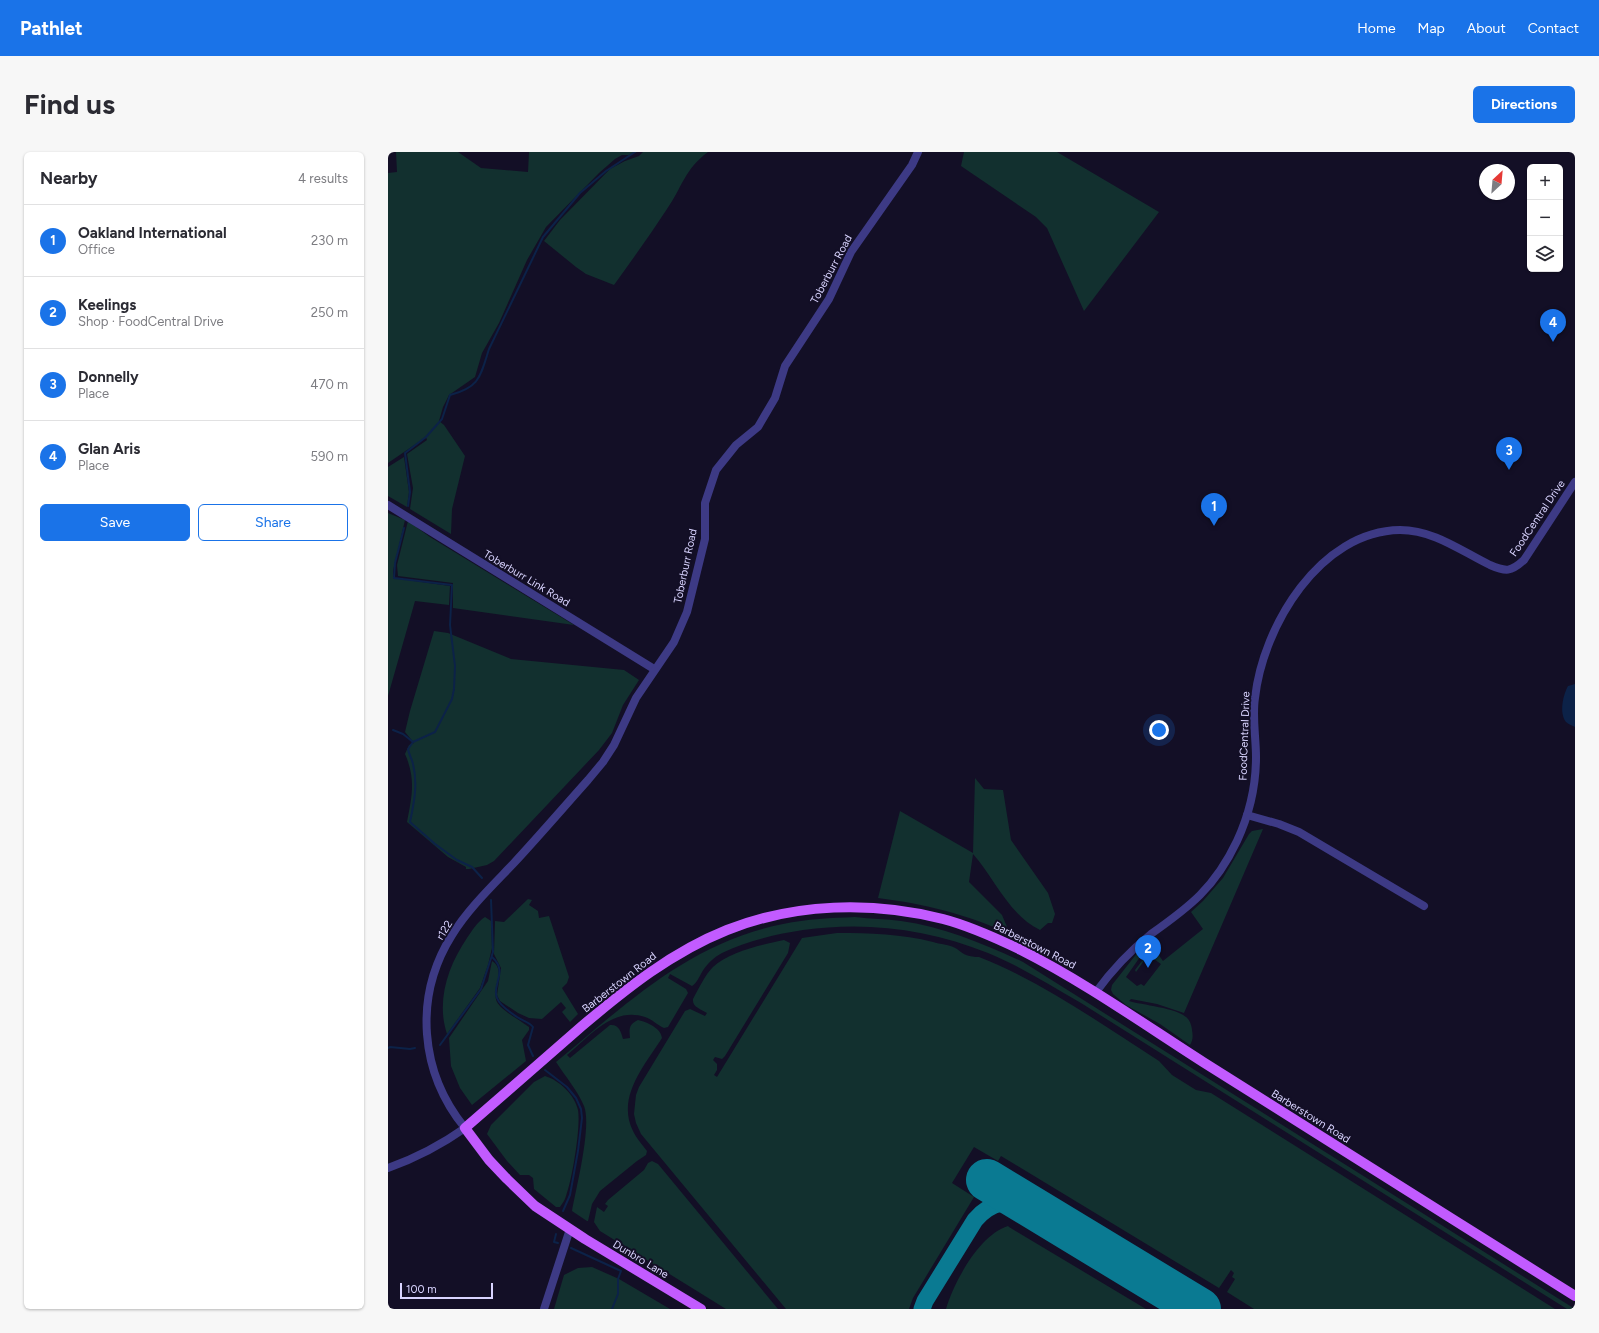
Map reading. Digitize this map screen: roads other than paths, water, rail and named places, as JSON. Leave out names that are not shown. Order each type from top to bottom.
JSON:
[{"type":"main road","name":"Barberstown Road","points":[[465,1128],[555,1049],[649,972],[705,939],[730,929],[785,914],[810,910],[856,907],[912,912],[945,920],[997,938],[1050,965],[1096,992],[1239,1085],[1575,1296]]},
{"type":"main road","name":"Dunbro Lane","points":[[465,1128],[489,1160],[535,1206],[701,1309]]},
{"type":"street","name":"Toberburr Road","points":[[588,780],[603,762],[614,745],[636,698],[654,669],[674,642],[687,612],[705,539],[705,503],[716,470],[736,445],[758,427],[775,398],[785,366],[829,299],[851,252],[912,165],[918,152]]},
{"type":"street","name":"FoodCentral Drive","points":[[1096,992],[1118,964],[1209,886],[1232,850],[1247,815],[1254,788],[1256,758],[1255,698],[1264,659],[1281,618],[1309,577],[1324,562],[1339,551],[1356,542],[1378,533],[1401,530],[1431,535],[1500,569],[1508,570],[1516,568],[1524,560],[1575,482]]},
{"type":"street","name":"Toberburr Link Road","points":[[388,505],[654,669]]},
{"type":"street","name":"r122","points":[[465,1128],[444,1098],[432,1066],[427,1043],[426,1016],[431,985],[440,960],[452,935],[467,914],[588,780]]},
{"type":"street","points":[[1247,815],[1279,824],[1299,832],[1424,906]]},
{"type":"street","points":[[388,1168],[406,1162],[438,1146],[465,1128]]},
{"type":"street","points":[[544,1309],[570,1229]]},
{"type":"water","points":[[1575,684],[1575,727],[1566,722],[1562,709],[1563,699],[1568,686]]},
{"type":"waterway","points":[[408,506],[410,492],[405,453],[426,437],[442,419],[450,395],[460,392],[473,384],[481,374],[489,349],[543,237],[580,193],[606,171],[635,152]]},
{"type":"waterway","points":[[404,528],[395,563],[394,578],[452,585],[450,625],[455,666],[452,699],[435,732],[413,742],[408,749],[413,764],[415,779],[414,801],[410,822],[435,844],[457,860],[472,867],[482,878]]},
{"type":"waterway","points":[[393,730],[403,734],[413,742]]},
{"type":"waterway","points":[[440,1045],[481,989],[493,952],[491,900]]},
{"type":"waterway","points":[[492,957],[499,968],[496,988],[498,1001],[509,1011],[533,1027],[528,1045],[533,1056]]},
{"type":"waterway","points":[[388,1048],[415,1048]]},
{"type":"waterway","points":[[545,1070],[567,1087],[576,1098],[581,1109],[582,1118],[578,1151],[570,1195],[563,1211]]},
{"type":"waterway","points":[[556,1234],[554,1242],[558,1243]]},
{"type":"waterway","points":[[571,1248],[621,1271],[618,1279],[618,1294],[612,1309]]},
{"type":"place","name":"Glan Aris","points":[[1553,342]]},
{"type":"place","name":"Donnelly","points":[[1509,470]]},
{"type":"place","name":"Oakland International","points":[[1214,526]]},
{"type":"place","name":"Keelings","points":[[1148,968]]}]
